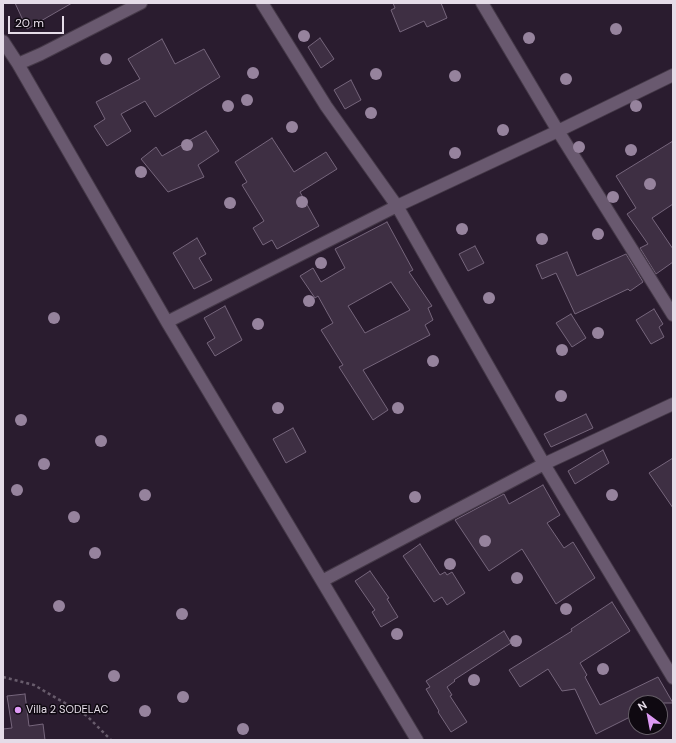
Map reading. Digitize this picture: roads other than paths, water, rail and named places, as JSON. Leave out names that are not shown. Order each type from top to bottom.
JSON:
[{"type":"street","points":[[18,64],[41,54],[141,3]]},
{"type":"street","points":[[262,3],[326,106],[397,206],[544,464],[673,678]]},
{"type":"street","points":[[482,3],[558,131],[673,315]]},
{"type":"street","points":[[3,41],[18,64],[166,322],[417,740]]},
{"type":"street","points":[[166,322],[397,206],[558,131],[673,75]]},
{"type":"street","points":[[322,580],[544,464],[673,404]]},
{"type":"place","name":"Villa 2 SODELAC","points":[[18,710]]}]
